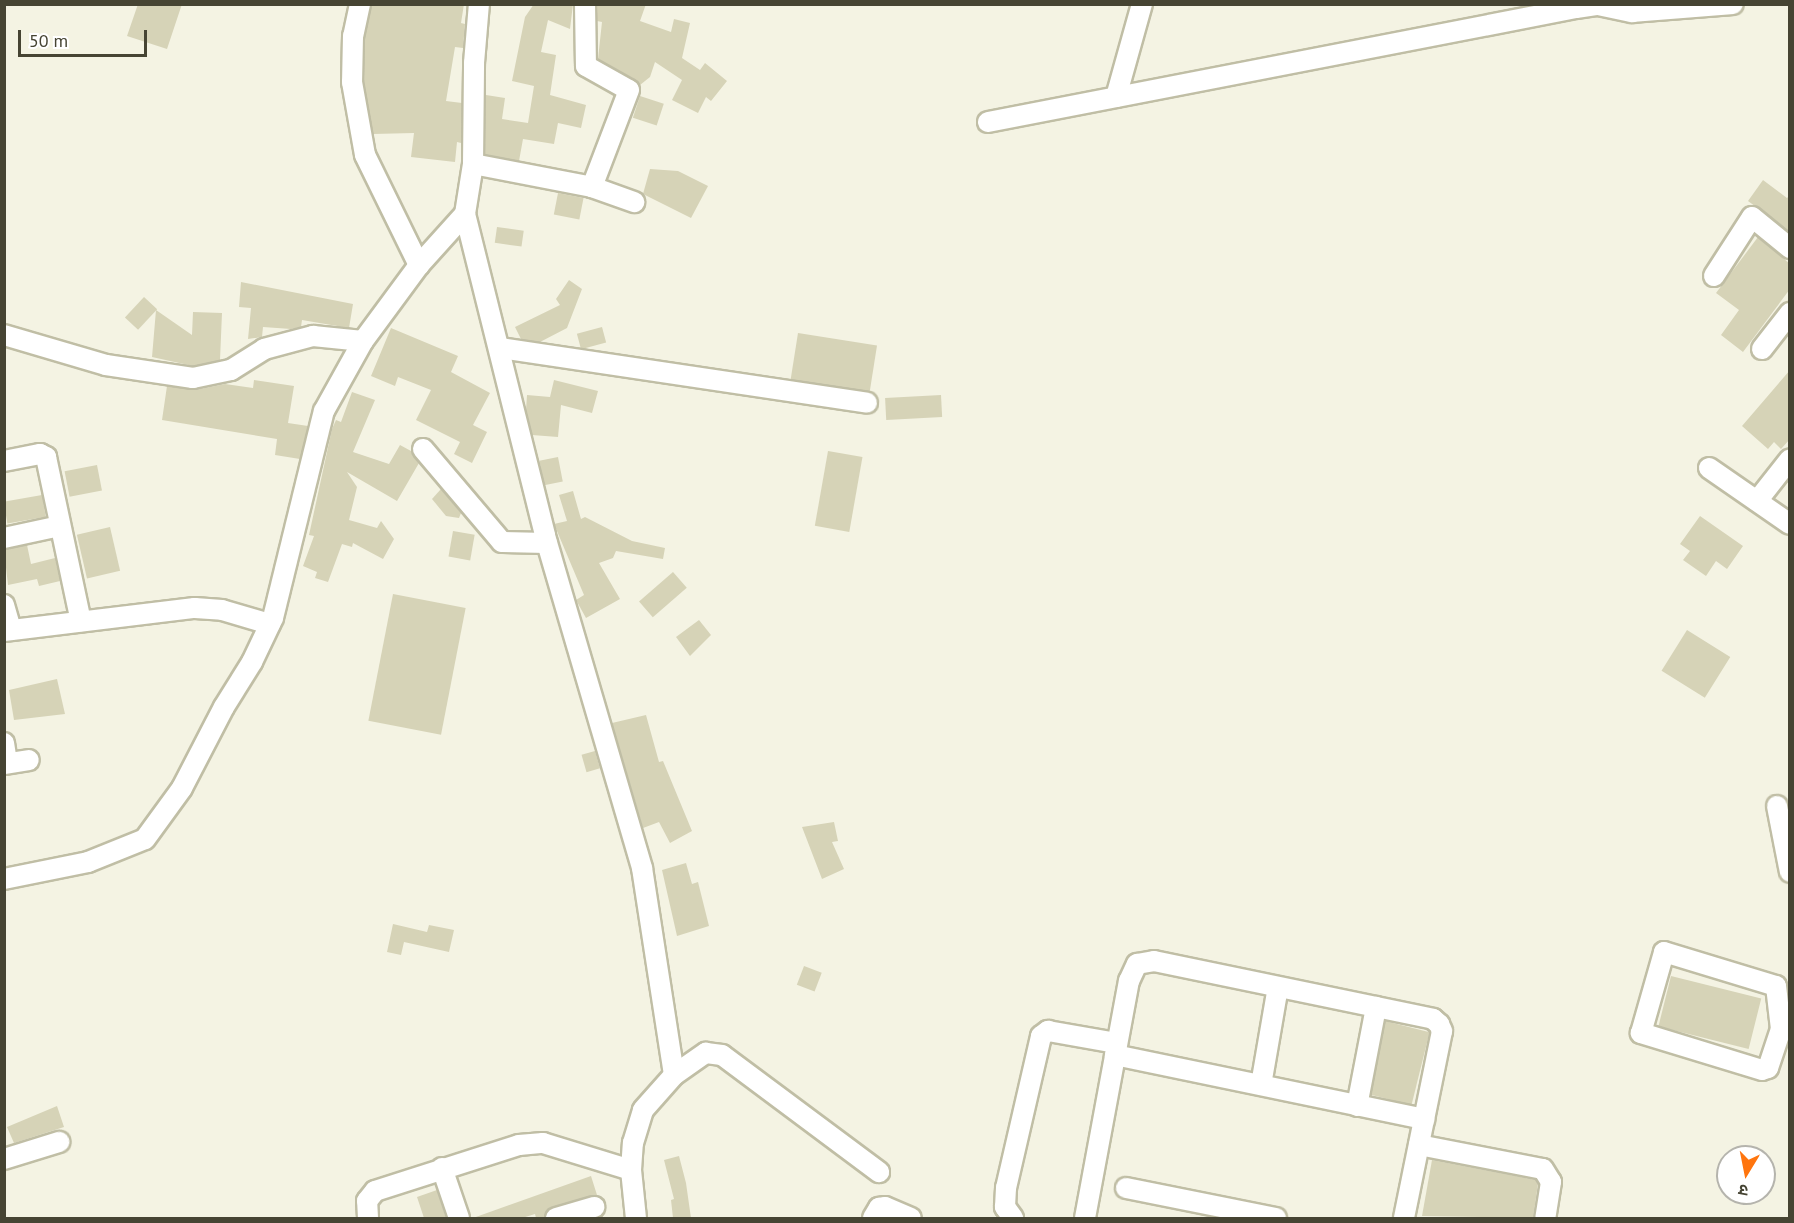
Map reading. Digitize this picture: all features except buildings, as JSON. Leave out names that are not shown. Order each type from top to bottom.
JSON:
[{"type":"street","points":[[479,4],[473,164],[465,214],[501,348],[547,543],[642,868],[670,1080]]},
{"type":"street","points":[[585,4],[586,66],[629,90],[592,187]]},
{"type":"street","points":[[1116,97],[1142,4]]},
{"type":"street","points":[[988,122],[1573,6],[1598,5],[1632,12],[1733,4]]},
{"type":"street","points":[[354,9],[352,82],[365,155],[419,265]]},
{"type":"street","points":[[473,164],[592,187],[634,202]]},
{"type":"street","points":[[4,879],[88,862],[145,839],[182,788],[270,624],[324,411],[363,341],[419,265],[465,214]]},
{"type":"street","points":[[1713,276],[1752,217],[1790,248]]},
{"type":"street","points":[[1762,349],[1790,314]]},
{"type":"street","points":[[4,334],[106,365],[193,378],[231,370],[264,349],[313,336],[363,341]]},
{"type":"street","points":[[501,348],[867,404]]},
{"type":"street","points":[[423,449],[502,542],[547,543]]},
{"type":"street","points":[[4,461],[44,455],[81,621]]},
{"type":"street","points":[[1757,501],[1790,459]]},
{"type":"street","points":[[1709,468],[1757,501],[1787,517]]},
{"type":"street","points":[[4,538],[60,526]]},
{"type":"street","points":[[4,605],[8,630],[206,608],[270,624]]},
{"type":"street","points":[[4,743],[6,763],[29,760]]},
{"type":"street","points":[[1777,806],[1790,872]]},
{"type":"street","points":[[1668,952],[1773,984],[1778,989],[1785,1029],[1771,1064],[1762,1070],[1640,1031],[1661,956],[1668,952]]},
{"type":"street","points":[[1085,1218],[1129,981],[1137,964],[1155,961],[1376,1007],[1439,1024],[1442,1031],[1404,1218]]},
{"type":"street","points":[[1261,1085],[1278,987]]},
{"type":"street","points":[[1357,1106],[1376,1007]]},
{"type":"street","points":[[1013,1218],[1005,1207],[1006,1188],[1041,1035],[1048,1031],[1261,1085],[1424,1119]]},
{"type":"street","points":[[636,1218],[632,1170],[636,1127],[648,1103],[700,1054],[722,1055],[879,1172]]},
{"type":"street","points":[[4,1159],[59,1142]]},
{"type":"street","points":[[368,1218],[367,1201],[375,1191],[442,1168],[531,1143],[632,1170]]},
{"type":"street","points":[[1419,1145],[1543,1170],[1551,1182],[1545,1218]]},
{"type":"street","points":[[442,1168],[459,1218]]},
{"type":"street","points":[[1126,1188],[1276,1218]]},
{"type":"street","points":[[558,1218],[594,1207]]},
{"type":"street","points":[[873,1218],[879,1208],[885,1207],[910,1218]]}]
